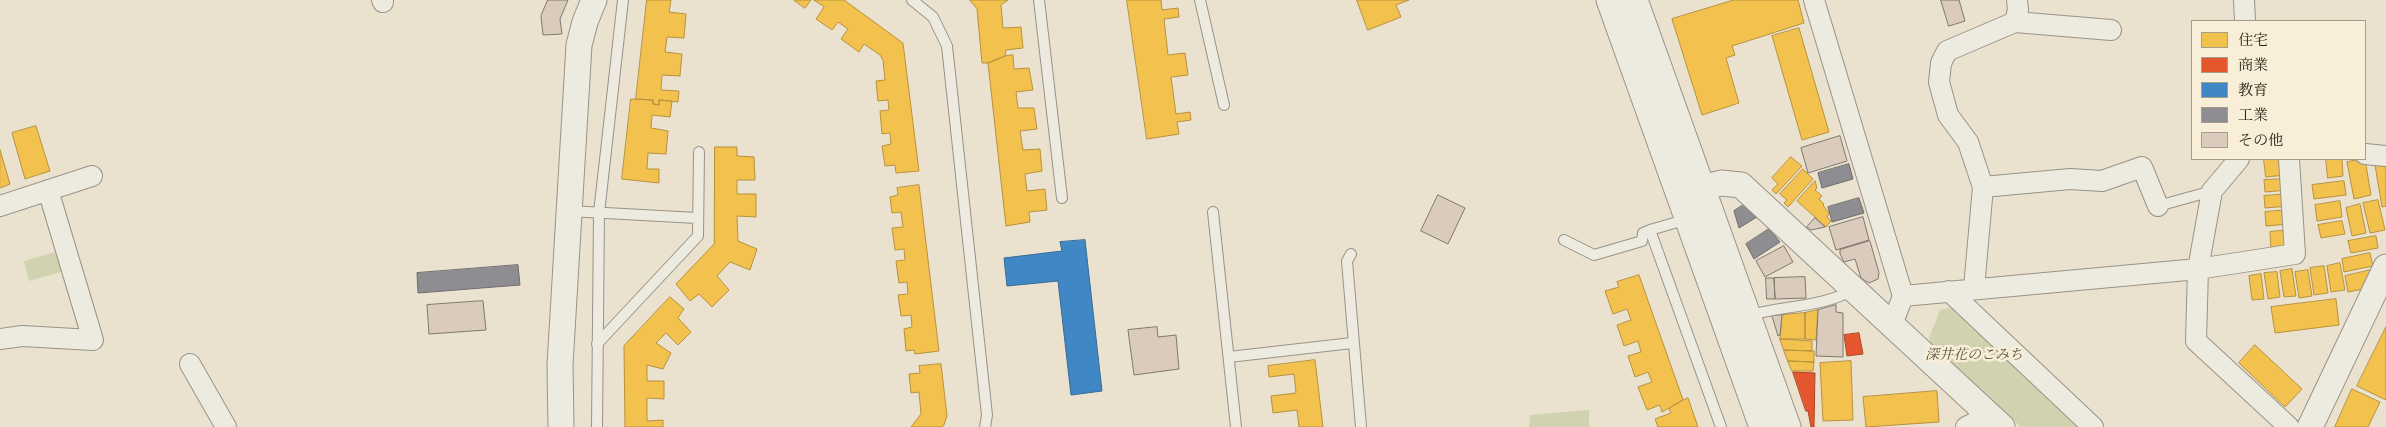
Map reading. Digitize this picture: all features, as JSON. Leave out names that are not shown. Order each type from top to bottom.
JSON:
[{"type":"street","points":[[561,427],[560,365],[579,45],[585,22],[594,0]]},
{"type":"street","points":[[1609,0],[1747,316],[1788,427]]},
{"type":"street","points":[[1635,0],[1691,191],[1688,219],[1762,427]]},
{"type":"street","points":[[1814,0],[1903,296],[1892,325]]},
{"type":"street","points":[[2015,22],[2018,10],[2017,0]]},
{"type":"street","points":[[2244,0],[2244,20]]},
{"type":"street","points":[[1974,288],[1983,187],[1968,142],[1948,115],[1939,82],[1941,63],[1947,52],[2015,22],[2111,30]]},
{"type":"street","points":[[2366,154],[2386,156]]},
{"type":"street","points":[[2238,160],[2212,191],[2198,270],[2196,340],[2289,427]]},
{"type":"street","points":[[1903,296],[1974,288],[2198,270],[2295,254],[2289,160]]},
{"type":"street","points":[[1983,187],[2070,179],[2102,181],[2142,167],[2158,206]]},
{"type":"street","points":[[0,206],[92,176]]},
{"type":"street","points":[[1691,191],[1721,183],[1741,185],[1996,421]]},
{"type":"street","points":[[0,338],[22,336],[92,340],[48,190]]},
{"type":"street","points":[[2310,427],[2386,266]]},
{"type":"street","points":[[1949,291],[2093,427]]},
{"type":"street","points":[[190,364],[226,427]]},
{"type":"street","points":[[1966,427],[1996,421]]},
{"type":"lane","points":[[597,427],[599,213],[623,0]]},
{"type":"lane","points":[[912,0],[933,17],[946,46],[988,415],[985,427]]},
{"type":"lane","points":[[1038,0],[1062,198]]},
{"type":"lane","points":[[1200,0],[1224,105]]},
{"type":"lane","points":[[597,344],[698,236],[699,152]]},
{"type":"lane","points":[[2158,206],[2212,191]]},
{"type":"lane","points":[[569,211],[698,218]]},
{"type":"lane","points":[[1213,212],[1236,427]]},
{"type":"lane","points":[[1564,240],[1594,255],[1642,241],[1642,232],[1688,219]]},
{"type":"lane","points":[[1650,230],[1721,427]]},
{"type":"lane","points":[[1351,254],[1347,261],[1352,343],[1361,427]]},
{"type":"lane","points":[[1747,316],[1766,310],[1835,300],[1854,289]]},
{"type":"lane","points":[[1229,357],[1352,343]]},
{"type":"green space","points":[[62,250],[68,270],[29,281],[24,261]]},
{"type":"green space","name":"深井花のこみち","points":[[1952,307],[2080,427],[2021,427],[1931,343],[1929,338],[1940,310]]},
{"type":"green space","points":[[1589,410],[1589,427],[1529,427],[1530,415]]},
{"type":"building: 住宅","points":[[647,0],[671,0],[669,12],[686,14],[684,38],[667,37],[665,52],[682,54],[680,76],[662,75],[661,90],[679,91],[678,102],[659,100],[659,105],[653,104],[653,100],[636,99]]},
{"type":"building: 住宅","points":[[794,0],[811,0],[805,8]]},
{"type":"building: 住宅","points":[[814,0],[844,0],[903,43],[919,171],[896,173],[895,165],[885,166],[882,146],[891,144],[890,133],[882,134],[880,111],[889,110],[888,100],[878,101],[876,81],[885,80],[883,60],[880,55],[864,44],[859,52],[841,39],[848,29],[838,22],[832,30],[816,19],[824,7]]},
{"type":"building: 住宅","points":[[970,0],[1008,0],[1001,5],[1003,28],[1021,27],[1023,48],[1006,50],[1005,56],[988,63],[982,63],[977,9]]},
{"type":"building: 住宅","points":[[1127,0],[1161,0],[1162,10],[1178,8],[1179,17],[1164,19],[1168,55],[1185,53],[1188,75],[1171,77],[1176,114],[1190,112],[1191,120],[1177,122],[1179,134],[1147,139]]},
{"type":"building: 住宅","points":[[1357,0],[1409,0],[1396,5],[1401,17],[1368,30]]},
{"type":"building: 住宅","points":[[1734,0],[1798,0],[1804,23],[1732,46],[1735,55],[1726,58],[1739,103],[1702,115],[1672,19]]},
{"type":"building: 住宅","points":[[1799,28],[1829,132],[1802,140],[1772,36]]},
{"type":"building: 住宅","points":[[1013,55],[1014,69],[1029,68],[1033,90],[1016,92],[1018,108],[1034,108],[1037,129],[1020,131],[1023,150],[1040,149],[1042,171],[1025,174],[1027,191],[1045,189],[1047,210],[1029,212],[1030,222],[1006,226],[988,63]]},
{"type":"building: 住宅","points":[[631,99],[653,100],[653,104],[659,105],[659,100],[672,101],[670,117],[652,115],[651,128],[668,131],[666,154],[648,153],[647,169],[659,169],[659,183],[622,179]]},
{"type":"building: 住宅","points":[[36,126],[50,171],[25,179],[12,133]]},
{"type":"building: 住宅","points":[[715,147],[737,147],[737,156],[754,157],[755,180],[737,180],[737,194],[756,194],[756,217],[737,216],[738,241],[757,249],[750,270],[730,262],[717,276],[729,290],[712,307],[699,294],[690,301],[676,284],[714,244]]},
{"type":"building: 住宅","points":[[0,150],[10,184],[0,188]]},
{"type":"building: 住宅","points":[[1791,157],[1802,166],[1776,194],[1772,190],[1778,184],[1772,178]]},
{"type":"building: 住宅","points":[[2264,160],[2286,160],[2286,175],[2266,177]]},
{"type":"building: 住宅","points":[[2326,160],[2342,160],[2343,176],[2328,178]]},
{"type":"building: 住宅","points":[[2365,160],[2371,195],[2354,199],[2347,162]]},
{"type":"building: 住宅","points":[[2386,163],[2386,206],[2382,207],[2375,165]]},
{"type":"building: 住宅","points":[[1803,169],[1813,179],[1788,207],[1784,203],[1787,200],[1780,194]]},
{"type":"building: 住宅","points":[[2287,179],[2288,190],[2265,192],[2264,180]]},
{"type":"building: 住宅","points":[[1815,181],[1817,188],[1815,190],[1822,196],[1819,199],[1829,213],[1827,217],[1831,221],[1826,227],[1797,201]]},
{"type":"building: 住宅","points":[[2344,181],[2346,195],[2314,199],[2312,185]]},
{"type":"building: 住宅","points":[[919,185],[939,351],[915,354],[914,350],[906,351],[904,329],[912,327],[911,315],[901,316],[898,295],[908,294],[907,282],[899,283],[896,261],[905,260],[904,249],[895,250],[892,228],[903,227],[901,212],[892,213],[890,197],[898,195],[897,188]]},
{"type":"building: 住宅","points":[[2288,194],[2289,206],[2265,208],[2264,196]]},
{"type":"building: 住宅","points":[[2378,200],[2385,230],[2370,233],[2363,203]]},
{"type":"building: 住宅","points":[[2340,201],[2342,217],[2317,221],[2315,205]]},
{"type":"building: 住宅","points":[[2360,204],[2366,233],[2352,236],[2346,208]]},
{"type":"building: 住宅","points":[[2288,210],[2289,224],[2266,226],[2265,212]]},
{"type":"building: 住宅","points":[[2342,221],[2345,234],[2321,238],[2318,225]]},
{"type":"building: 住宅","points":[[2289,230],[2291,248],[2271,251],[2270,232]]},
{"type":"building: 住宅","points":[[2376,236],[2378,248],[2351,253],[2348,241]]},
{"type":"building: 住宅","points":[[2370,253],[2373,266],[2344,272],[2342,259]]},
{"type":"building: 住宅","points":[[2340,263],[2345,290],[2331,292],[2327,266]]},
{"type":"building: 住宅","points":[[2324,266],[2328,293],[2314,295],[2310,268]]},
{"type":"building: 住宅","points":[[2292,269],[2296,296],[2284,297],[2280,271]]},
{"type":"building: 住宅","points":[[2308,270],[2312,296],[2299,298],[2295,272]]},
{"type":"building: 住宅","points":[[2371,270],[2374,287],[2348,292],[2345,276]]},
{"type":"building: 住宅","points":[[2277,272],[2280,297],[2268,299],[2264,273]]},
{"type":"building: 住宅","points":[[2261,274],[2264,299],[2252,300],[2249,276]]},
{"type":"building: 住宅","points":[[1639,275],[1683,400],[1662,412],[1660,405],[1647,410],[1638,387],[1652,382],[1648,372],[1635,377],[1628,356],[1641,352],[1638,341],[1624,346],[1617,325],[1631,320],[1627,309],[1613,314],[1605,291],[1619,287],[1617,282]]},
{"type":"building: 住宅","points":[[670,297],[684,309],[678,318],[691,332],[678,345],[666,333],[656,343],[671,353],[663,369],[647,365],[647,381],[664,381],[664,399],[647,398],[647,421],[663,420],[663,427],[625,427],[624,346]]},
{"type":"building: 住宅","points":[[2336,299],[2339,325],[2275,333],[2271,307]]},
{"type":"building: 住宅","points":[[1818,310],[1816,340],[1805,339],[1805,313]]},
{"type":"building: 住宅","points":[[1805,313],[1805,339],[1780,339],[1782,315]]},
{"type":"building: 住宅","points":[[2386,327],[2386,400],[2357,386]]},
{"type":"building: 住宅","points":[[1780,339],[1812,341],[1812,351],[1784,350]]},
{"type":"building: 住宅","points":[[2255,345],[2302,389],[2285,407],[2239,363]]},
{"type":"building: 住宅","points":[[1784,350],[1814,351],[1814,362],[1788,361]]},
{"type":"building: 住宅","points":[[1315,360],[1323,427],[1299,427],[1297,410],[1273,413],[1271,396],[1296,393],[1294,374],[1269,377],[1268,366]]},
{"type":"building: 住宅","points":[[1788,361],[1814,362],[1813,371],[1792,371]]},
{"type":"building: 住宅","points":[[1851,361],[1853,420],[1823,421],[1820,363]]},
{"type":"building: 住宅","points":[[941,364],[947,416],[944,425],[942,427],[911,427],[921,414],[919,392],[911,393],[909,374],[920,373],[919,366]]},
{"type":"building: 住宅","points":[[2352,389],[2380,402],[2368,427],[2335,427]]},
{"type":"building: 住宅","points":[[1937,391],[1939,422],[1866,427],[1863,397]]},
{"type":"building: 住宅","points":[[1688,398],[1698,427],[1658,427],[1655,419],[1671,413],[1669,409],[1672,406]]},
{"type":"building: 商業","points":[[1859,333],[1863,354],[1847,356],[1844,335]]},
{"type":"building: 商業","points":[[1793,372],[1815,373],[1814,427],[1811,427],[1808,411],[1806,411]]},
{"type":"building: 教育","points":[[1085,240],[1102,391],[1071,395],[1058,281],[1007,286],[1004,258],[1062,251],[1060,242]]},
{"type":"building: 工業","points":[[1849,164],[1853,179],[1822,188],[1818,173]]},
{"type":"building: 工業","points":[[1859,198],[1864,213],[1832,222],[1828,207]]},
{"type":"building: 工業","points":[[1745,204],[1757,217],[1739,228],[1734,211]]},
{"type":"building: 工業","points":[[1769,229],[1780,242],[1754,259],[1746,244]]},
{"type":"building: 工業","points":[[518,265],[520,285],[418,293],[417,273]]},
{"type":"building: その他","points":[[548,0],[568,0],[560,19],[562,34],[543,35],[541,16]]},
{"type":"building: その他","points":[[1941,0],[1959,0],[1965,21],[1949,26]]},
{"type":"building: その他","points":[[1840,136],[1847,161],[1808,173],[1801,148]]},
{"type":"building: その他","points":[[1438,195],[1465,208],[1448,244],[1421,231]]},
{"type":"building: その他","points":[[1863,217],[1869,240],[1836,250],[1829,227]]},
{"type":"building: その他","points":[[1815,218],[1825,227],[1811,230],[1807,227]]},
{"type":"building: その他","points":[[1870,241],[1879,273],[1878,279],[1869,283],[1861,278],[1855,259],[1844,262],[1840,250]]},
{"type":"building: その他","points":[[1784,246],[1793,262],[1765,277],[1756,261]]},
{"type":"building: その他","points":[[1805,277],[1806,298],[1775,299],[1774,278]]},
{"type":"building: その他","points":[[1766,278],[1774,278],[1775,299],[1767,299]]},
{"type":"building: その他","points":[[483,301],[486,330],[429,334],[427,305]]},
{"type":"building: その他","points":[[1836,305],[1836,312],[1843,313],[1843,357],[1816,356],[1818,310]]},
{"type":"building: その他","points":[[1782,315],[1780,335],[1778,336],[1772,316]]},
{"type":"building: その他","points":[[1157,327],[1158,337],[1176,335],[1179,369],[1134,375],[1128,330]]}]
